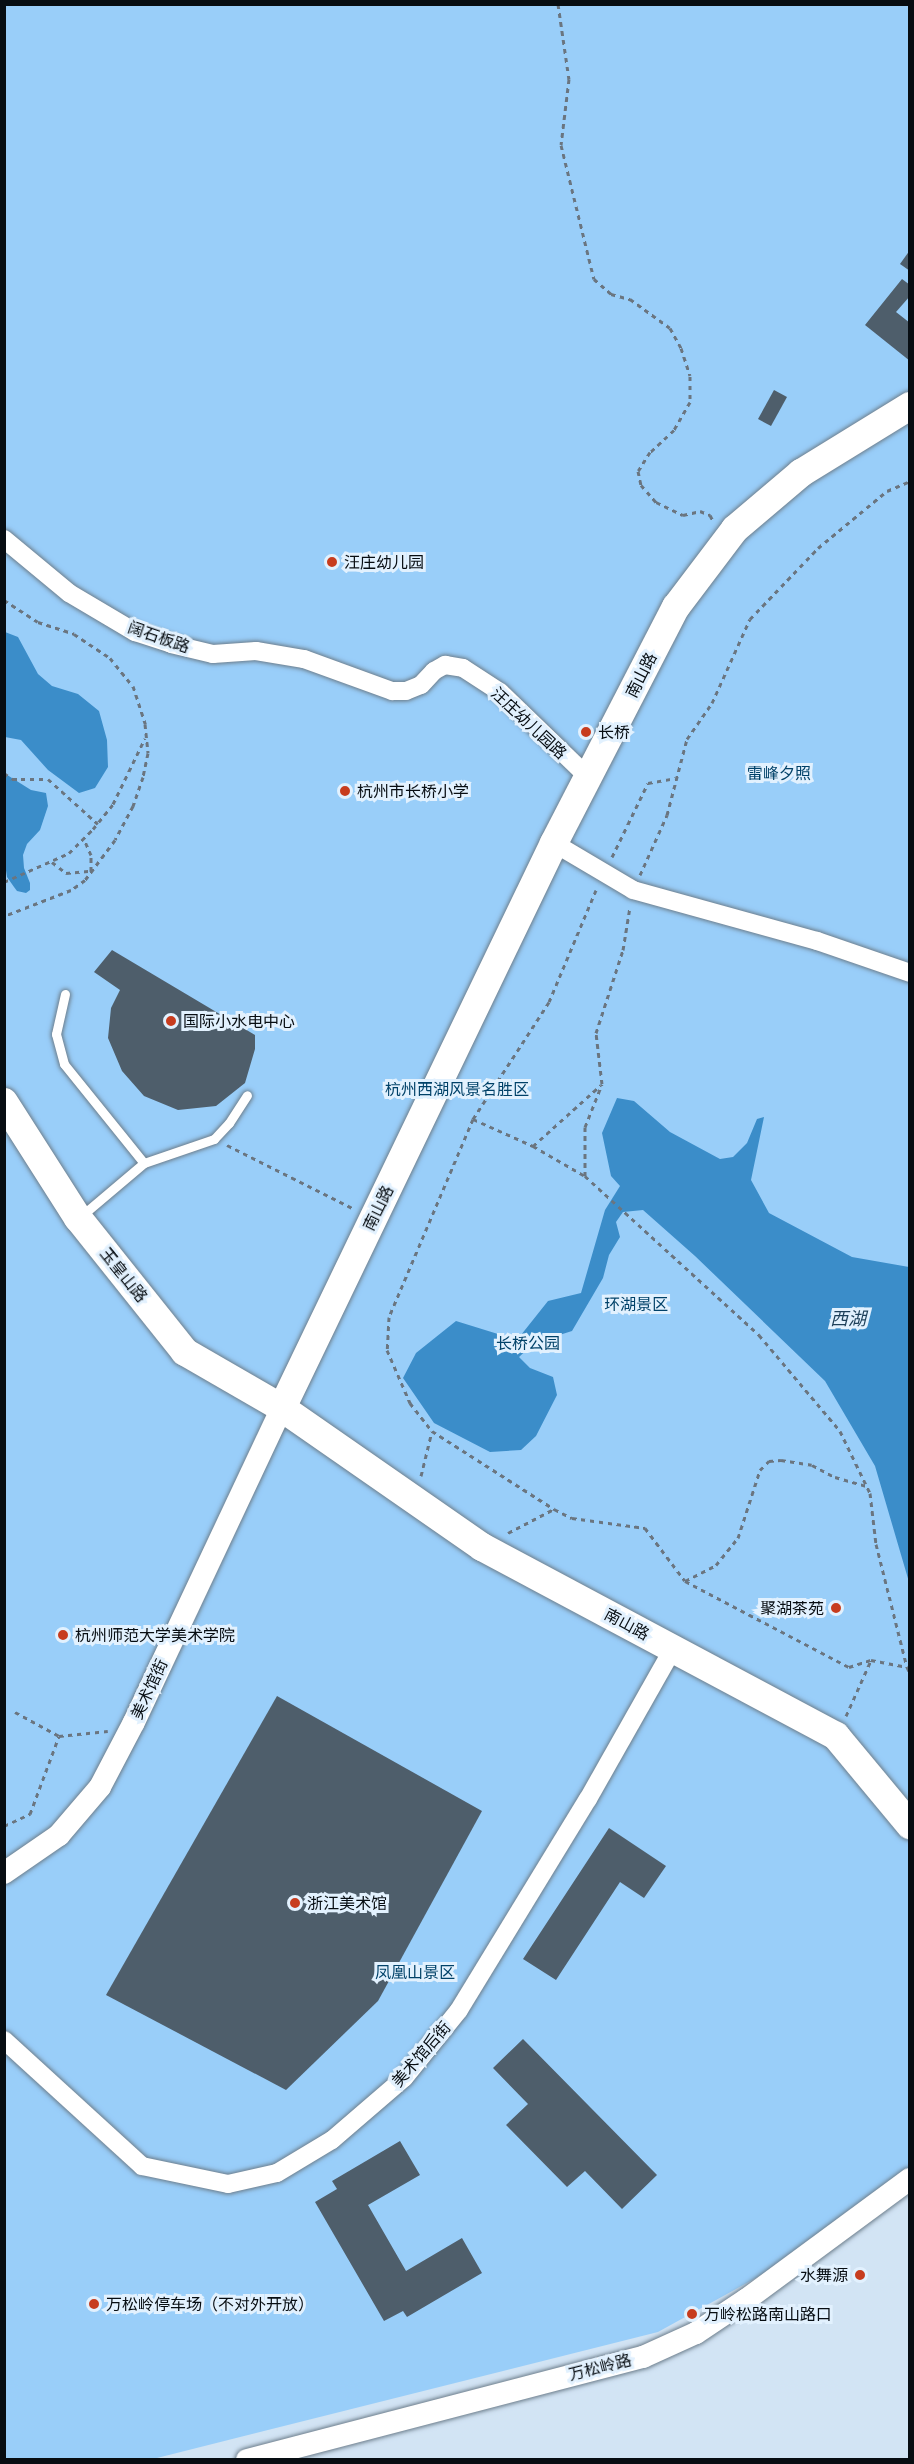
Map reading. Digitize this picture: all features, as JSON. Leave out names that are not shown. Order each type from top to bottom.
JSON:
[{"type":"main road","name":"南山路","points":[[909,406],[801,473],[735,529],[676,607],[554,843],[282,1408],[482,1547],[836,1736],[909,1825]]},
{"type":"main road","name":"玉皇山路","points":[[4,1102],[78,1218],[185,1352],[282,1408]]},
{"type":"street","name":"阔石板路","points":[[4,539],[69,593],[135,632],[213,654],[256,651],[304,659]]},
{"type":"street","name":"汪庄幼儿园路","points":[[304,659],[392,691],[406,691],[421,685],[434,671],[445,665],[462,668],[500,692],[588,777]]},
{"type":"street","points":[[554,843],[633,890],[817,940],[909,973]]},
{"type":"street","name":"美术馆街","points":[[4,1873],[59,1835],[100,1787],[131,1729],[282,1408]]},
{"type":"street","name":"美术馆后街","points":[[4,2040],[142,2166],[228,2184],[277,2173],[332,2140],[404,2078],[459,2010],[588,1799],[673,1649]]},
{"type":"street","name":"万松岭路","points":[[247,2460],[644,2357],[696,2333],[747,2299],[909,2180]]},
{"type":"lane","points":[[65,994],[56,1034],[64,1064],[144,1163]]},
{"type":"lane","points":[[78,1218],[144,1163],[214,1139],[229,1123],[247,1095]]},
{"type":"path","points":[[558,4],[569,79],[561,145],[594,279],[611,294],[630,299],[670,328],[681,348],[690,376],[690,402],[675,430],[650,452],[638,471],[641,485],[656,502],[683,515],[700,511],[710,514],[720,549]]},
{"type":"path","points":[[585,1176],[585,1127],[602,1084],[596,1033],[623,950],[633,890],[667,815],[687,739],[712,703],[750,619],[818,548],[887,491],[909,481]]},
{"type":"path","points":[[4,600],[38,622],[74,633],[110,658],[133,686],[145,724],[147,753],[143,777],[133,807],[115,840],[92,871],[71,890],[4,916]]},
{"type":"path","points":[[4,882],[69,853],[98,824],[113,804],[146,737]]},
{"type":"path","points":[[4,773],[12,779],[48,779],[98,824]]},
{"type":"path","points":[[676,778],[648,783],[604,874],[549,1002],[473,1119],[389,1317],[387,1350],[410,1403],[432,1431],[554,1509],[572,1518],[645,1528],[684,1581],[849,1666],[871,1660],[906,1667]]},
{"type":"path","points":[[84,838],[91,855],[92,871]]},
{"type":"path","points":[[52,862],[66,873],[78,874],[92,871]]},
{"type":"path","points":[[533,1146],[602,1084]]},
{"type":"path","points":[[473,1119],[533,1146],[585,1176],[759,1335],[840,1431],[867,1486],[876,1544],[909,1673]]},
{"type":"path","points":[[214,1139],[373,1219]]},
{"type":"path","points":[[415,1500],[432,1431]]},
{"type":"path","points":[[684,1581],[716,1565],[738,1538],[760,1470],[770,1461],[781,1460],[812,1465],[835,1477],[867,1486]]},
{"type":"path","points":[[482,1547],[554,1509]]},
{"type":"path","points":[[836,1736],[871,1660]]},
{"type":"path","points":[[15,1712],[59,1736],[131,1729]]},
{"type":"path","points":[[4,1826],[30,1814],[59,1736]]},
{"type":"green space","name":"凤凰山景区","points":[[5,5],[909,5],[909,2173],[765,2273],[658,2332],[153,2459],[5,2460]]},
{"type":"water","points":[[5,632],[18,637],[38,674],[52,686],[78,694],[99,711],[107,740],[108,767],[95,788],[79,793],[48,770],[21,740],[5,737]]},
{"type":"water","points":[[4,773],[31,790],[46,793],[48,806],[40,830],[27,844],[23,855],[24,868],[30,883],[30,890],[26,893],[17,891],[7,877]]},
{"type":"water","name":"西湖","points":[[617,1098],[634,1101],[670,1132],[720,1159],[733,1157],[747,1143],[757,1119],[764,1117],[751,1180],[769,1213],[852,1257],[909,1267],[909,1582],[875,1466],[825,1381],[695,1256],[643,1210],[623,1212],[616,1222],[620,1237],[609,1255],[603,1278],[572,1331],[534,1343],[519,1357],[530,1368],[553,1377],[557,1395],[536,1436],[521,1450],[490,1452],[434,1423],[403,1378],[416,1353],[456,1321],[517,1340],[548,1301],[581,1293],[605,1210],[620,1186],[611,1176],[602,1133]]},
{"type":"building","points":[[910,250],[910,271],[900,264]]},
{"type":"building","points":[[902,279],[910,285],[910,296],[896,312],[910,323],[910,361],[865,325]]},
{"type":"building","points":[[774,390],[787,397],[771,426],[758,419]]},
{"type":"building","name":"国际小水电中心","points":[[112,950],[255,1035],[255,1049],[245,1083],[216,1106],[178,1110],[144,1096],[122,1071],[108,1038],[111,1008],[120,990],[94,972]]},
{"type":"building","name":"浙江美术馆","points":[[277,1696],[482,1811],[378,2001],[286,2090],[106,1995]]},
{"type":"building","points":[[609,1828],[666,1866],[644,1898],[620,1882],[556,1980],[523,1959]]},
{"type":"building","points":[[523,2039],[657,2175],[622,2209],[585,2171],[567,2187],[506,2125],[528,2104],[493,2068]]},
{"type":"building","points":[[400,2141],[420,2175],[368,2205],[406,2271],[462,2238],[482,2273],[407,2317],[403,2311],[384,2321],[315,2202],[337,2189],[332,2181]]},
{"type":"place","name":"汪庄幼儿园","points":[[332,562]]},
{"type":"place","name":"长桥","points":[[586,732]]},
{"type":"place","name":"杭州市长桥小学","points":[[345,791]]},
{"type":"place","name":"国际小水电中心","points":[[171,1021]]},
{"type":"place","name":"聚湖茶苑","points":[[836,1608]]},
{"type":"place","name":"杭州师范大学美术学院","points":[[63,1635]]},
{"type":"place","name":"浙江美术馆","points":[[295,1903]]},
{"type":"place","name":"水舞源","points":[[860,2275]]},
{"type":"place","name":"万松岭停车场（不对外开放）","points":[[94,2304]]},
{"type":"place","name":"万岭松路南山路口","points":[[692,2314]]},
{"type":"park label","name":"雷峰夕照","points":[[779,773]]},
{"type":"park label","name":"杭州西湖风景名胜区","points":[[457,1089]]},
{"type":"park label","name":"环湖景区","points":[[636,1304]]},
{"type":"park label","name":"长桥公园","points":[[528,1343]]}]
